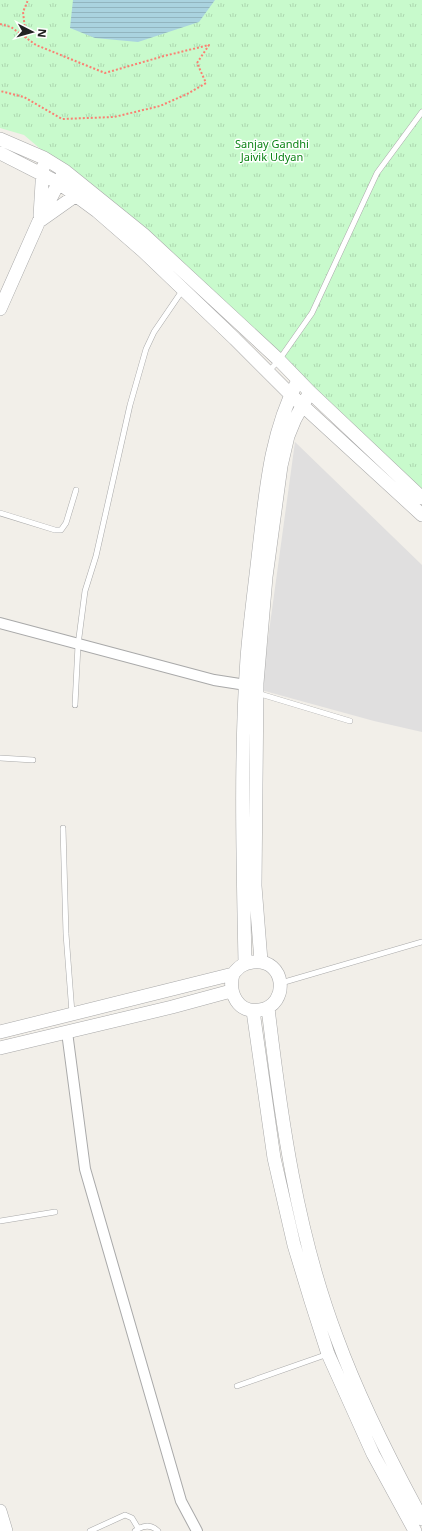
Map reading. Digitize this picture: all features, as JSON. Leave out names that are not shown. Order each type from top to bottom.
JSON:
[{"type":"street","points":[[0,139],[44,158],[65,171],[97,211],[143,251],[236,339],[290,394],[422,515]]},
{"type":"street","points":[[0,153],[59,183],[81,192],[143,234],[279,360],[310,392],[422,498]]},
{"type":"street","points":[[39,221],[44,158]]},
{"type":"street","points":[[0,308],[39,221],[65,171]]},
{"type":"street","points":[[39,221],[81,192]]},
{"type":"street","points":[[245,963],[243,832],[246,686],[252,610],[270,468],[282,414],[290,394],[298,380]]},
{"type":"street","points":[[261,961],[255,886],[257,693],[266,577],[281,466],[288,436],[310,392]]},
{"type":"street","points":[[0,623],[214,680],[246,686]]},
{"type":"street","points":[[261,961],[275,969],[279,975],[281,983],[278,997],[268,1008],[253,1011],[246,1009],[234,998],[231,991],[231,982],[238,968],[245,963],[261,961]]},
{"type":"street","points":[[0,1032],[234,974]]},
{"type":"street","points":[[0,1048],[172,1007],[231,991]]},
{"type":"street","points":[[268,1008],[276,1078],[293,1178],[316,1277],[337,1338],[363,1402],[394,1468],[422,1519]]},
{"type":"street","points":[[253,1011],[274,1158],[294,1245],[328,1354],[373,1454],[415,1531]]},
{"type":"street","points":[[67,1032],[85,1169],[181,1501],[197,1531]]},
{"type":"street","points":[[0,1511],[6,1531]]},
{"type":"lane","points":[[268,372],[279,360],[312,313],[377,173],[422,112]]},
{"type":"lane","points":[[75,705],[78,645],[85,591],[96,556],[130,405],[146,349],[154,332],[183,290]]},
{"type":"lane","points":[[0,513],[55,530],[61,530],[66,523],[76,490]]},
{"type":"lane","points":[[257,693],[350,721]]},
{"type":"lane","points":[[0,758],[34,760]]},
{"type":"lane","points":[[63,828],[66,934],[72,1014]]},
{"type":"lane","points":[[281,983],[422,942]]},
{"type":"lane","points":[[0,1221],[55,1212]]},
{"type":"lane","points":[[237,1386],[328,1354]]},
{"type":"lane","points":[[90,1531],[125,1515],[130,1516],[137,1530],[148,1526],[158,1531]]},
{"type":"path","points":[[26,38],[23,12],[28,0]]},
{"type":"path","points":[[0,24],[11,27],[36,45],[105,72],[209,45],[197,63],[206,83],[187,94],[160,106],[114,117],[62,119],[24,97],[0,91]]},
{"type":"shaded area","points":[[295,442],[422,565],[422,732],[374,721],[261,690]]},
{"type":"green space","name":"Sanjay Gandhi Jaivik Udyan","points":[[0,0],[422,0],[422,492],[206,290],[24,135],[0,128]]},
{"type":"water","points":[[73,0],[215,0],[199,22],[138,42],[95,38],[70,28]]}]
